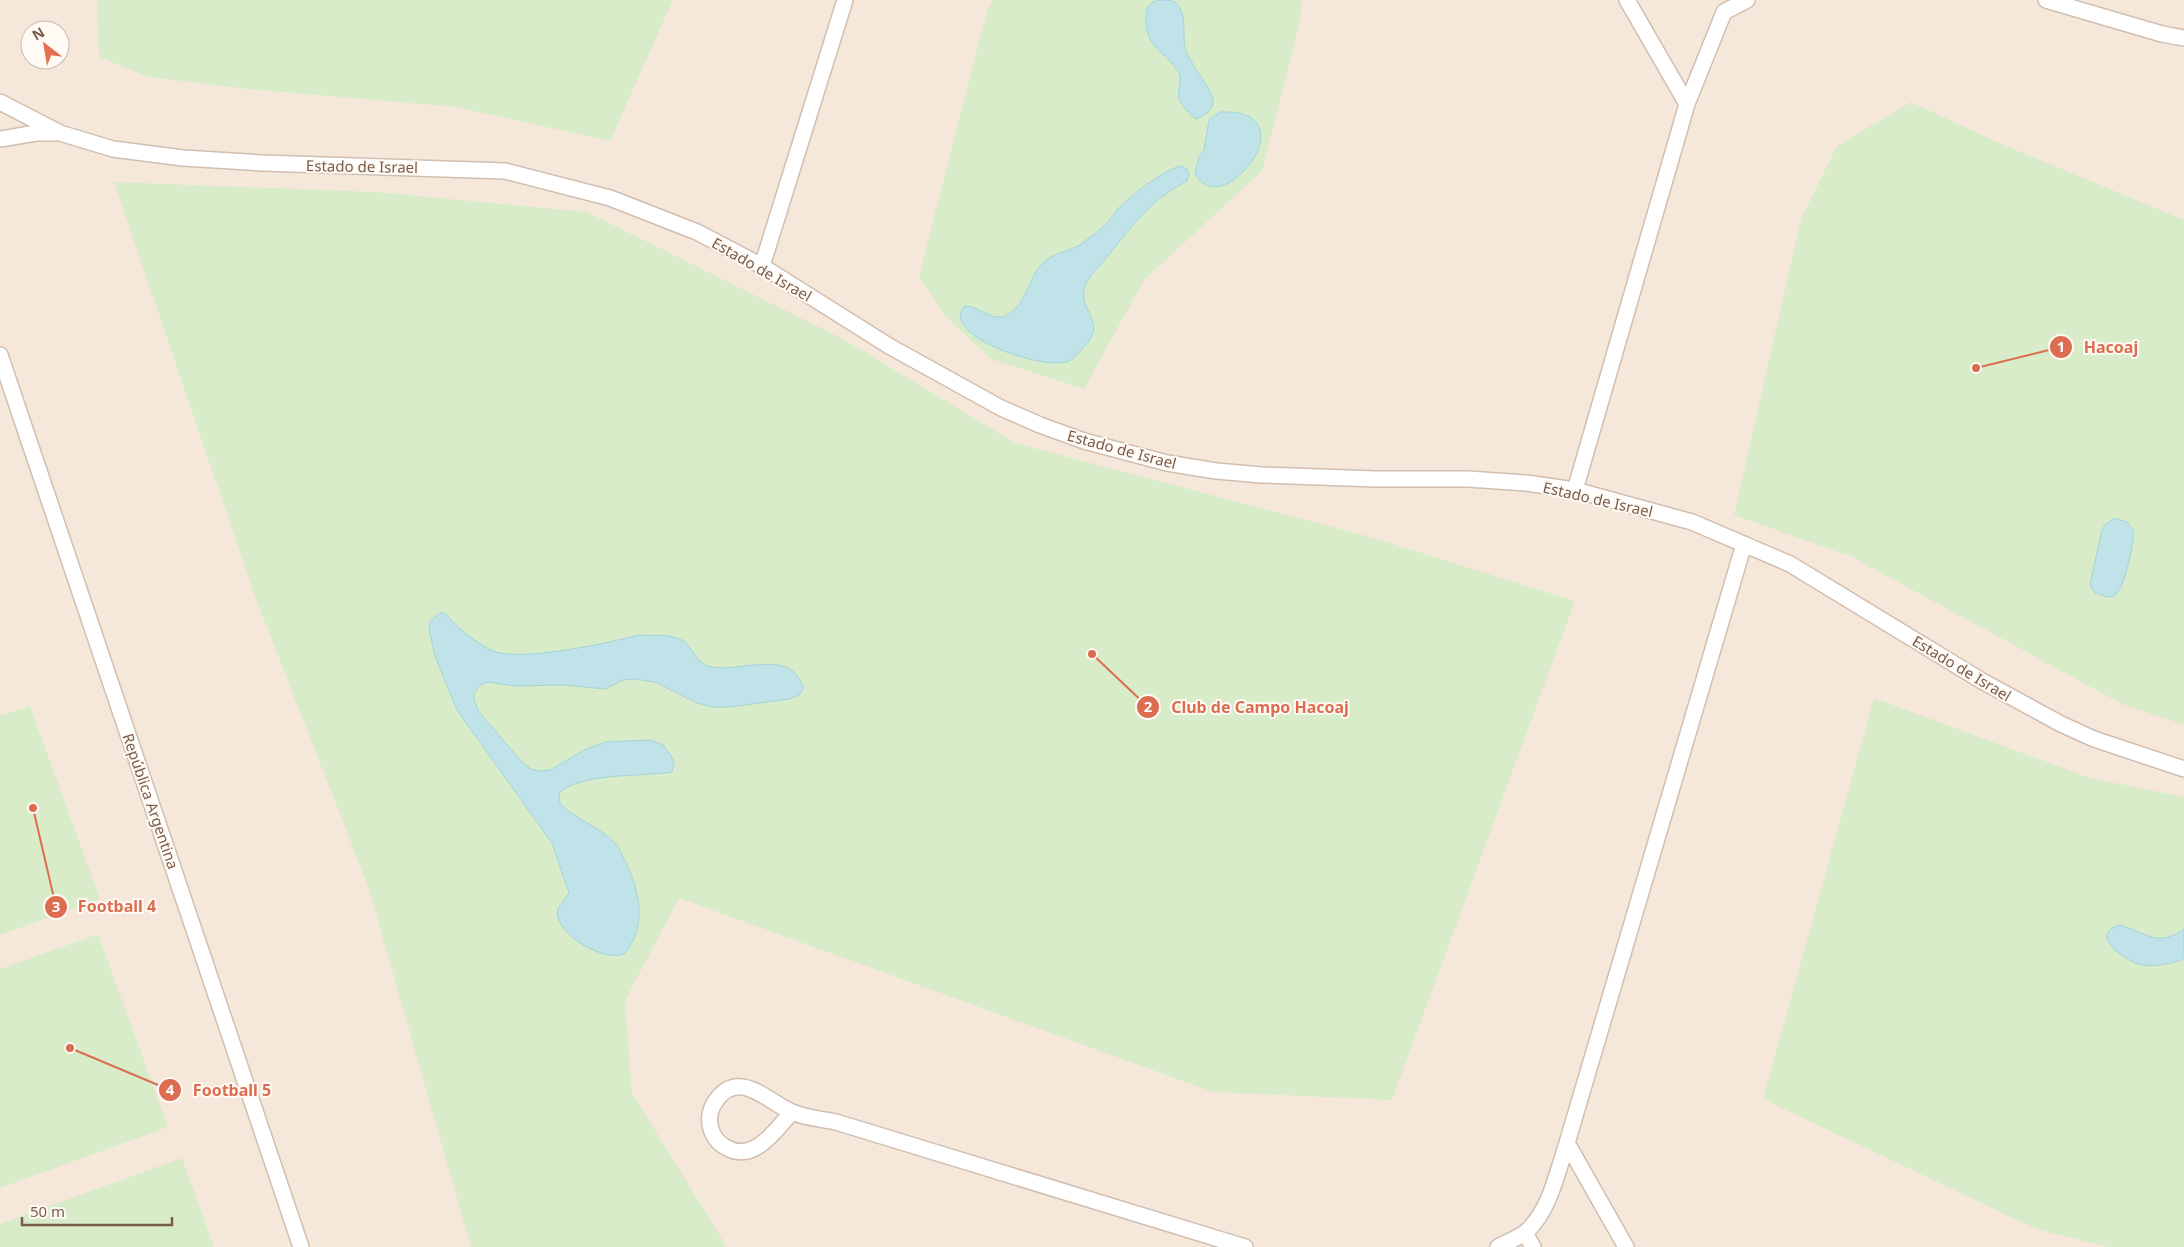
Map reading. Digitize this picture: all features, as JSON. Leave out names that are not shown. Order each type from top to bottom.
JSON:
[{"type":"street","points":[[762,266],[845,0]]},
{"type":"street","points":[[1627,0],[1686,104]]},
{"type":"street","points":[[1574,490],[1686,104],[1721,6],[1747,0]]},
{"type":"street","points":[[2046,0],[2162,34],[2184,38]]},
{"type":"street","name":"Estado de Israel","points":[[0,102],[60,133],[113,149],[183,158],[311,165],[505,171],[610,198],[653,213],[697,232],[762,266],[889,346],[1001,408],[1040,425],[1122,452],[1167,464],[1234,472],[1376,480],[1468,480],[1526,483],[1574,490],[1692,522],[1790,564],[1829,585],[1906,635],[2026,706],[2094,739],[2184,769]]},
{"type":"street","name":"Estado de Israel","points":[[0,139],[36,133],[60,133]]},
{"type":"street","name":"República Argentina","points":[[0,355],[301,1247]]},
{"type":"street","points":[[1498,1247],[1525,1233],[1538,1219],[1567,1144],[1744,544]]},
{"type":"street","points":[[792,1112],[760,1146],[739,1152],[724,1146],[713,1134],[710,1123],[710,1113],[720,1095],[739,1088],[749,1088],[792,1112],[836,1122],[1245,1247]]},
{"type":"street","points":[[1567,1144],[1626,1247]]},
{"type":"street","points":[[1525,1233],[1533,1247]]},
{"type":"shaded area","points":[[0,0],[2184,0],[2184,1247],[0,1247]]},
{"type":"green space","points":[[97,0],[673,0],[610,141],[456,107],[247,89],[149,77],[99,57]]},
{"type":"green space","points":[[993,0],[1302,0],[1299,26],[1262,171],[1144,280],[1084,389],[991,359],[945,316],[919,276],[987,11]]},
{"type":"green space","points":[[1911,102],[1997,142],[2184,220],[2184,725],[2122,704],[1852,557],[1734,515],[1801,219],[1837,146]]},
{"type":"green space","points":[[114,182],[376,192],[587,212],[845,340],[1015,443],[1374,538],[1575,601],[1392,1100],[1213,1092],[679,898],[625,1001],[632,1093],[727,1247],[471,1247],[368,886],[254,594]]},
{"type":"green space","points":[[1874,698],[2090,778],[2184,797],[2184,1247],[2108,1247],[2036,1229],[1763,1099]]},
{"type":"green space","points":[[30,706],[100,899],[0,935],[0,716]]},
{"type":"green space","points":[[98,934],[168,1127],[0,1188],[0,969]]},
{"type":"green space","points":[[182,1158],[214,1247],[0,1247],[0,1224]]},
{"type":"water","points":[[1158,0],[1172,1],[1180,8],[1187,54],[1212,95],[1213,104],[1210,110],[1196,119],[1180,101],[1180,78],[1178,71],[1156,48],[1148,35],[1146,27],[1147,11],[1150,4]]},
{"type":"water","points":[[1220,112],[1247,116],[1259,127],[1260,144],[1252,161],[1239,176],[1223,185],[1207,185],[1195,173],[1199,157],[1204,150],[1209,120]]},
{"type":"water","points":[[1181,166],[1187,169],[1189,174],[1187,181],[1161,198],[1146,211],[1086,283],[1085,302],[1094,330],[1085,346],[1071,360],[1057,363],[1019,356],[980,339],[966,328],[960,317],[965,306],[975,308],[995,317],[1005,316],[1013,311],[1023,298],[1039,267],[1045,261],[1080,245],[1104,227],[1118,209],[1139,190],[1157,177]]},
{"type":"water","points":[[2114,518],[2127,522],[2134,531],[2128,566],[2122,585],[2114,596],[2109,597],[2094,592],[2090,584],[2102,530]]},
{"type":"water","points":[[441,612],[478,643],[493,651],[506,654],[543,653],[565,650],[639,635],[664,636],[682,640],[698,659],[708,666],[728,668],[774,664],[791,670],[802,683],[804,688],[799,695],[790,699],[729,707],[713,707],[697,703],[655,682],[634,679],[623,680],[605,689],[563,685],[514,686],[489,682],[480,685],[474,693],[474,700],[479,712],[521,761],[531,769],[540,771],[550,770],[586,749],[606,742],[651,740],[663,745],[671,756],[674,762],[672,772],[597,778],[569,786],[559,793],[560,804],[616,844],[629,870],[636,891],[639,912],[636,932],[628,950],[624,953],[612,955],[590,949],[562,927],[558,918],[558,909],[569,893],[552,843],[457,710],[435,656],[429,629],[430,621]]},
{"type":"water","points":[[2120,925],[2145,935],[2159,938],[2175,935],[2184,929],[2184,959],[2168,964],[2143,965],[2124,957],[2111,946],[2107,934],[2111,929]]},
{"type":"place","name":"Hacoaj","points":[[1976,368]]},
{"type":"place","name":"Club de Campo Hacoaj","points":[[1092,654]]},
{"type":"place","name":"Football 4","points":[[33,808]]},
{"type":"place","name":"Football 5","points":[[70,1048]]}]
